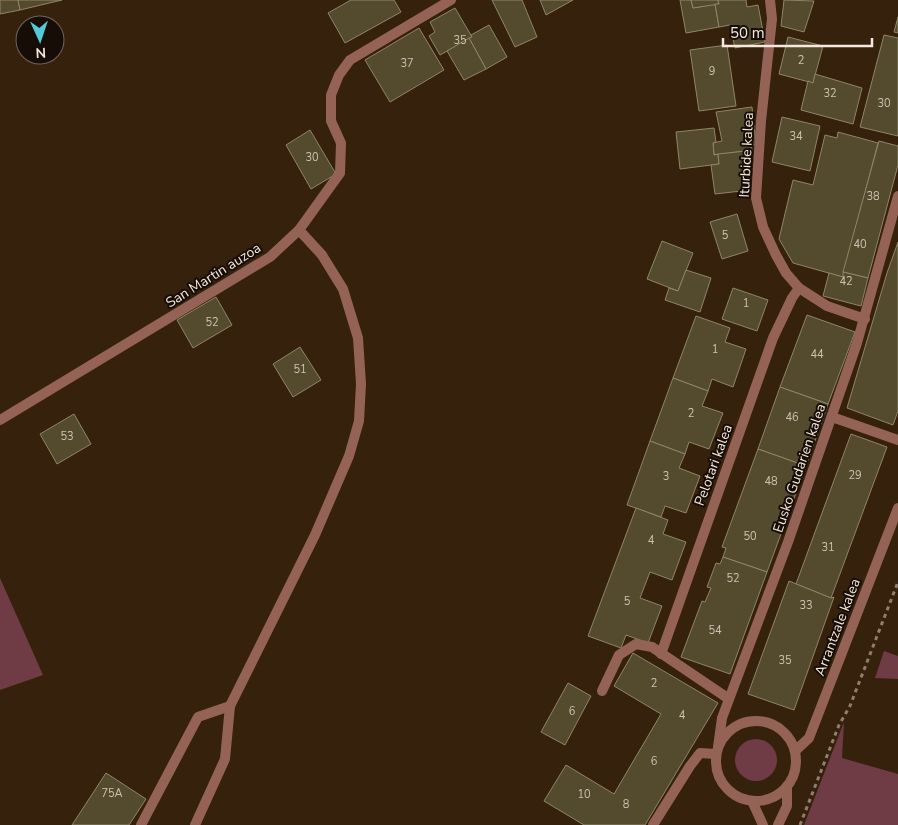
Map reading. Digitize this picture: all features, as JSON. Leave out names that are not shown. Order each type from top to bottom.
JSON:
[{"type":"street","name":"San Martin auzoa","points":[[0,420],[270,257],[299,230],[340,173],[341,143],[331,121],[331,95],[339,75],[350,60],[451,0]]},
{"type":"street","name":"Iturbide kalea","points":[[770,0],[772,19],[761,121],[756,198],[764,227],[786,273],[799,288],[827,306],[865,319]]},
{"type":"street","name":"Eusko Gudarien kalea","points":[[717,751],[722,718],[728,699],[788,542],[865,319],[898,196]]},
{"type":"street","points":[[195,825],[226,759],[230,706],[315,535],[349,456],[359,421],[361,384],[358,338],[342,288],[322,255],[299,230]]},
{"type":"street","name":"Pelotari kalea","points":[[661,654],[773,338],[792,298],[799,288]]},
{"type":"street","points":[[832,417],[898,440]]},
{"type":"street","name":"Arrantzale kalea","points":[[795,751],[809,738],[898,508]]},
{"type":"street","points":[[602,691],[619,655],[636,644],[652,647],[728,699]]},
{"type":"street","points":[[141,825],[198,717],[230,706]]},
{"type":"street","points":[[750,722],[763,722],[776,726],[787,735],[795,751],[797,757],[792,781],[772,798],[752,801],[734,795],[724,785],[717,773],[717,751],[727,734],[737,726],[750,722]]},
{"type":"street","points":[[653,825],[700,753],[717,751]]},
{"type":"street","points":[[778,825],[787,806],[787,786]]},
{"type":"street","points":[[752,801],[763,825]]},
{"type":"path","points":[[800,825],[839,725],[850,706],[898,582]]},
{"type":"shaded area","points":[[0,578],[43,675],[0,690]]},
{"type":"shaded area","points":[[884,651],[898,656],[898,679],[875,678]]},
{"type":"shaded area","points":[[844,722],[842,758],[898,774],[898,825],[804,825]]},
{"type":"shaded area","points":[[760,739],[768,742],[774,748],[777,760],[774,772],[768,778],[752,781],[744,778],[738,772],[735,756],[738,748],[744,742]]},
{"type":"building","points":[[0,0],[18,0],[20,10],[0,14]]},
{"type":"building","points":[[18,0],[62,0],[20,10]]},
{"type":"building","points":[[351,0],[394,0],[401,12],[345,43],[328,13]]},
{"type":"building","points":[[492,0],[522,0],[537,37],[515,47]]},
{"type":"building","points":[[540,0],[573,0],[546,15]]},
{"type":"building","points":[[680,0],[691,0],[693,8],[715,4],[719,27],[686,33]]},
{"type":"building","points":[[691,0],[718,0],[719,4],[693,8]]},
{"type":"building","points":[[718,0],[746,0],[747,7],[758,5],[765,42],[735,48],[730,25],[719,27],[715,4],[719,4]]},
{"type":"building","points":[[784,0],[814,1],[804,32],[781,26]]},
{"type":"building","points":[[455,8],[472,37],[440,55],[429,36],[435,32],[430,22]]},
{"type":"building","points":[[898,17],[898,33],[894,32]]},
{"type":"building","points":[[489,25],[507,57],[486,69],[469,38]]},
{"type":"building","points":[[419,28],[444,70],[390,102],[365,60]]},
{"type":"building","points":[[884,35],[898,38],[898,136],[860,127]]},
{"type":"building","points":[[788,37],[823,46],[813,83],[779,74]]},
{"type":"building","points":[[469,38],[486,69],[464,80],[447,51]]},
{"type":"building","points":[[727,45],[736,106],[699,111],[690,50]]},
{"type":"building","points":[[815,74],[862,88],[853,124],[801,110],[808,81],[813,83]]},
{"type":"building","points":[[752,107],[756,144],[751,146],[752,150],[714,155],[713,143],[722,141],[716,112]]},
{"type":"building","points":[[782,117],[820,126],[810,171],[772,162]]},
{"type":"building","points":[[714,128],[716,142],[713,143],[714,155],[718,154],[719,164],[680,169],[676,132]]},
{"type":"building","points":[[310,130],[336,174],[311,189],[286,145]]},
{"type":"building","points":[[838,132],[878,143],[843,277],[793,263],[779,239],[793,180],[813,185],[825,135],[837,138]]},
{"type":"building","points":[[879,141],[898,146],[898,165],[868,278],[843,272]]},
{"type":"building","points":[[746,151],[750,190],[715,194],[711,165],[719,164],[718,154]]},
{"type":"building","points":[[737,214],[748,251],[722,259],[710,222]]},
{"type":"building","points":[[662,241],[693,253],[678,291],[647,279]]},
{"type":"building","points":[[898,242],[898,411],[893,425],[847,408]]},
{"type":"building","points":[[686,270],[711,278],[700,312],[665,300],[669,288],[678,291]]},
{"type":"building","points":[[843,272],[868,278],[861,306],[823,296],[829,273],[843,277]]},
{"type":"building","points":[[733,288],[768,300],[757,331],[722,319]]},
{"type":"building","points":[[216,297],[232,325],[193,348],[177,320]]},
{"type":"building","points":[[807,315],[855,332],[828,404],[780,387]]},
{"type":"building","points":[[696,316],[730,328],[725,342],[746,349],[733,387],[712,379],[708,391],[673,378]]},
{"type":"building","points":[[300,347],[321,380],[293,397],[273,364]]},
{"type":"building","points":[[673,378],[708,391],[702,406],[723,413],[709,449],[689,442],[685,454],[650,441]]},
{"type":"building","points":[[780,387],[828,404],[806,466],[758,449]]},
{"type":"building","points":[[74,414],[91,444],[57,464],[40,434]]},
{"type":"building","points":[[851,434],[887,447],[831,598],[796,584]]},
{"type":"building","points":[[650,441],[685,454],[679,468],[700,476],[686,513],[665,506],[661,517],[627,505]]},
{"type":"building","points":[[758,449],[806,466],[767,572],[723,557],[726,548],[722,547]]},
{"type":"building","points":[[636,508],[668,520],[663,534],[686,542],[672,580],[650,572],[640,598],[662,606],[648,643],[626,635],[621,648],[588,636]]},
{"type":"building","points":[[723,557],[767,572],[730,674],[681,657],[702,601],[705,602],[711,588],[707,587],[716,563],[720,564]]},
{"type":"building","points":[[789,581],[831,598],[834,597],[794,710],[748,694]]},
{"type":"building","points":[[633,653],[718,703],[645,825],[584,825],[544,801],[566,765],[614,794],[661,714],[614,686]]},
{"type":"building","points":[[568,683],[591,696],[565,745],[541,732]]},
{"type":"building","points":[[106,773],[146,799],[129,825],[72,825]]}]
